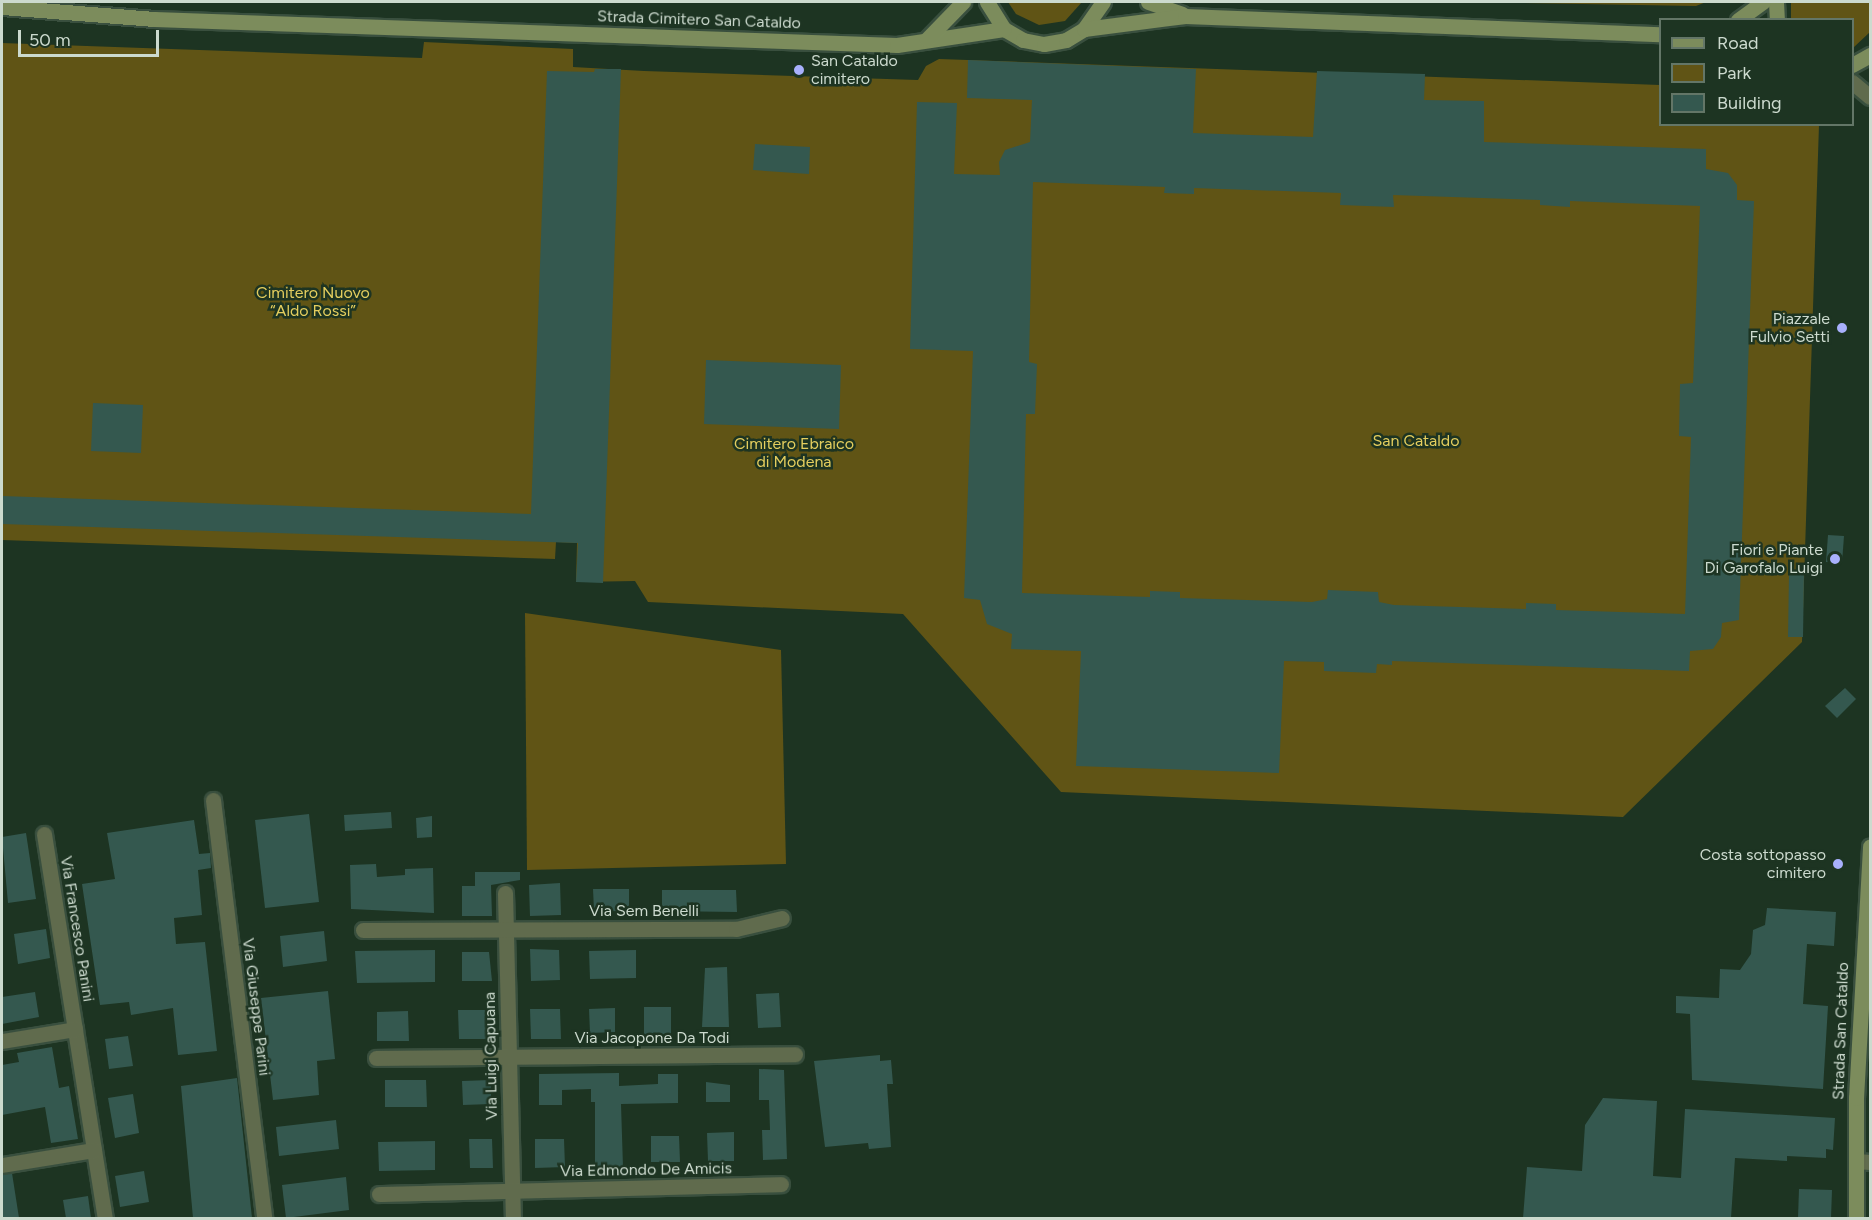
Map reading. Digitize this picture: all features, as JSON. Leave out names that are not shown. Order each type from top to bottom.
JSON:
[{"type":"street","points":[[927,39],[963,2]]},
{"type":"street","points":[[987,2],[1004,29],[1023,40],[1044,44],[1066,40],[1084,29],[1103,2]]},
{"type":"street","points":[[1148,2],[1185,16]]},
{"type":"street","points":[[1741,18],[1763,2]]},
{"type":"street","points":[[1776,2],[1777,18]]},
{"type":"street","name":"Strada Cimitero San Cataldo","points":[[2,7],[154,19],[897,45],[1004,29]]},
{"type":"street","points":[[1084,29],[1185,16],[1659,34]]},
{"type":"street","points":[[1854,64],[1870,55]]},
{"type":"street","points":[[1854,84],[1870,97]]},
{"type":"street","name":"Via Giuseppe Parini","points":[[213,800],[264,1218]]},
{"type":"street","name":"Via Francesco Panini","points":[[44,834],[105,1218]]},
{"type":"street","name":"Strada San Cataldo","points":[[1856,1218],[1863,1161],[1865,892],[1870,846]]},
{"type":"street","name":"Via Luigi Capuana","points":[[504,893],[513,1218]]},
{"type":"street","name":"Via Sem Benelli","points":[[363,930],[736,929],[782,918]]},
{"type":"street","points":[[2,1041],[75,1029]]},
{"type":"street","name":"Via Jacopone Da Todi","points":[[376,1058],[795,1054]]},
{"type":"street","points":[[2,1165],[94,1150]]},
{"type":"street","name":"Via Edmondo De Amicis","points":[[379,1194],[781,1184]]},
{"type":"green space","points":[[1008,2],[1082,2],[1065,21],[1039,25],[1016,14]]},
{"type":"green space","points":[[1475,2],[1706,2],[1696,6]]},
{"type":"green space","points":[[1791,2],[1870,2],[1870,32],[1854,47],[1854,18],[1791,18]]},
{"type":"green space","points":[[424,42],[573,49],[573,67],[644,71],[918,80],[926,66],[939,59],[1659,85],[1659,126],[1819,126],[1802,642],[1623,817],[1061,792],[903,614],[648,602],[635,581],[576,582],[577,543],[556,542],[555,559],[2,540],[2,43],[422,58]]},
{"type":"green space","points":[[525,613],[781,650],[786,864],[527,870]]},
{"type":"building","points":[[968,60],[1196,69],[1193,133],[1313,137],[1317,71],[1425,74],[1424,100],[1484,101],[1484,142],[1706,149],[1706,169],[1728,173],[1737,185],[1737,200],[1754,201],[1739,620],[1722,623],[1721,637],[1713,649],[1690,651],[1689,671],[1392,661],[1392,665],[1377,664],[1376,673],[1324,671],[1324,662],[1284,661],[1279,773],[1076,766],[1081,651],[1011,649],[1012,634],[987,624],[980,600],[964,598],[973,351],[910,349],[917,102],[957,103],[954,174],[1000,175],[999,162],[1005,150],[1030,142],[1032,100],[967,98]],"holes":[[[1033,182],[1165,187],[1164,193],[1194,194],[1194,188],[1341,193],[1340,205],[1394,207],[1393,195],[1540,200],[1540,205],[1570,207],[1570,201],[1700,206],[1693,383],[1680,384],[1679,436],[1691,437],[1685,614],[1556,610],[1556,604],[1526,603],[1526,609],[1394,605],[1379,602],[1378,592],[1328,590],[1327,599],[1312,602],[1180,598],[1180,592],[1150,591],[1150,597],[1022,593],[1026,414],[1035,414],[1037,364],[1029,362]]]},
{"type":"building","points":[[595,69],[621,69],[603,583],[576,582],[578,543],[2,524],[2,496],[531,514],[547,71],[594,72]]},
{"type":"building","points":[[755,144],[810,147],[809,174],[753,170]]},
{"type":"building","points":[[706,360],[841,365],[839,429],[704,424]]},
{"type":"building","points":[[93,403],[143,405],[141,453],[91,451]]},
{"type":"building","points":[[1828,535],[1844,536],[1842,563],[1826,562]]},
{"type":"building","points":[[1789,574],[1804,574],[1803,637],[1788,637]]},
{"type":"building","points":[[1845,688],[1856,699],[1837,718],[1825,706]]},
{"type":"building","points":[[391,812],[392,828],[345,831],[344,815]]},
{"type":"building","points":[[309,814],[319,902],[265,908],[255,820]]},
{"type":"building","points":[[432,816],[432,837],[417,838],[416,818]]},
{"type":"building","points":[[194,820],[199,854],[210,853],[211,868],[198,870],[202,915],[174,918],[176,944],[205,942],[217,1051],[178,1055],[173,1008],[131,1015],[129,1002],[100,1005],[82,884],[115,879],[107,833]]},
{"type":"building","points":[[26,833],[36,899],[8,903],[2,837]]},
{"type":"building","points":[[376,864],[377,877],[405,875],[405,869],[433,868],[434,913],[351,909],[350,865]]},
{"type":"building","points":[[475,872],[520,872],[520,880],[491,885],[492,916],[462,916],[462,886],[475,886]]},
{"type":"building","points":[[560,883],[561,915],[530,916],[529,885]]},
{"type":"building","points":[[593,889],[629,889],[629,912],[594,910]]},
{"type":"building","points":[[662,890],[736,890],[737,912],[662,911]]},
{"type":"building","points":[[1767,908],[1836,912],[1834,946],[1807,944],[1803,1004],[1828,1006],[1823,1089],[1692,1080],[1690,1014],[1676,1013],[1676,996],[1719,998],[1720,969],[1740,970],[1751,954],[1753,930],[1765,925]]},
{"type":"building","points":[[46,929],[50,958],[18,964],[14,934]]},
{"type":"building","points":[[324,931],[327,961],[283,967],[280,936]]},
{"type":"building","points":[[530,949],[559,950],[560,980],[531,981]]},
{"type":"building","points":[[435,950],[435,982],[357,983],[355,951]]},
{"type":"building","points":[[636,950],[636,978],[590,979],[589,951]]},
{"type":"building","points":[[462,952],[489,952],[492,981],[462,981]]},
{"type":"building","points":[[727,967],[729,1027],[702,1027],[705,968]]},
{"type":"building","points":[[328,991],[335,1059],[317,1061],[319,1095],[273,1100],[261,998]]},
{"type":"building","points":[[35,992],[39,1017],[2,1024],[2,997]]},
{"type":"building","points":[[779,993],[781,1027],[758,1028],[756,994]]},
{"type":"building","points":[[644,1007],[671,1007],[671,1036],[644,1036]]},
{"type":"building","points":[[615,1008],[615,1032],[590,1033],[589,1009]]},
{"type":"building","points":[[530,1009],[560,1009],[561,1039],[531,1039]]},
{"type":"building","points":[[458,1010],[490,1010],[491,1039],[459,1039]]},
{"type":"building","points":[[408,1011],[409,1041],[377,1041],[377,1012]]},
{"type":"building","points":[[128,1036],[133,1066],[109,1069],[105,1039]]},
{"type":"building","points":[[52,1047],[59,1088],[69,1086],[78,1139],[51,1143],[45,1107],[2,1115],[2,1065],[19,1062],[17,1053]]},
{"type":"building","points":[[880,1055],[880,1061],[891,1060],[893,1084],[887,1084],[891,1147],[869,1149],[868,1143],[825,1147],[814,1061]]},
{"type":"building","points":[[759,1069],[784,1070],[787,1159],[763,1160],[762,1130],[770,1130],[769,1100],[759,1100]]},
{"type":"building","points":[[619,1073],[619,1086],[658,1084],[658,1074],[678,1074],[678,1103],[621,1104],[623,1167],[595,1167],[595,1102],[591,1102],[591,1089],[562,1090],[562,1105],[539,1105],[539,1074]]},
{"type":"building","points":[[237,1078],[252,1218],[193,1218],[181,1086]]},
{"type":"building","points":[[385,1080],[426,1080],[427,1107],[385,1107]]},
{"type":"building","points":[[491,1080],[491,1104],[463,1105],[462,1081]]},
{"type":"building","points":[[706,1082],[730,1085],[730,1102],[706,1102]]},
{"type":"building","points":[[133,1094],[139,1133],[115,1138],[108,1098]]},
{"type":"building","points":[[1603,1098],[1657,1101],[1653,1176],[1681,1178],[1685,1109],[1835,1118],[1833,1150],[1826,1149],[1826,1158],[1787,1156],[1787,1161],[1735,1158],[1731,1218],[1523,1218],[1527,1167],[1582,1171],[1585,1125]]},
{"type":"building","points":[[336,1120],[339,1149],[279,1156],[276,1127]]},
{"type":"building","points":[[734,1132],[734,1161],[708,1161],[707,1133]]},
{"type":"building","points":[[651,1136],[679,1136],[680,1162],[651,1162]]},
{"type":"building","points":[[469,1139],[492,1139],[493,1168],[470,1168]]},
{"type":"building","points":[[535,1139],[564,1139],[565,1167],[535,1168]]},
{"type":"building","points":[[435,1141],[435,1170],[379,1171],[378,1142]]},
{"type":"building","points":[[144,1171],[149,1202],[120,1207],[115,1176]]},
{"type":"building","points":[[12,1173],[19,1218],[2,1218],[2,1174]]},
{"type":"building","points":[[346,1177],[349,1210],[286,1218],[282,1185]]},
{"type":"building","points":[[1799,1189],[1832,1190],[1831,1218],[1798,1218]]},
{"type":"building","points":[[88,1196],[91,1218],[66,1218],[63,1200]]},
{"type":"place","name":"San Cataldo cimitero","points":[[799,70]]},
{"type":"place","name":"Piazzale Fulvio Setti","points":[[1842,328]]},
{"type":"place","name":"Fiori e Piante Di Garofalo Luigi","points":[[1835,559]]},
{"type":"place","name":"Costa sottopasso cimitero","points":[[1838,864]]},
{"type":"park label","name":"Cimitero Nuovo “Aldo Rossi”","points":[[313,302]]},
{"type":"park label","name":"San Cataldo","points":[[1416,441]]},
{"type":"park label","name":"Cimitero Ebraico di Modena","points":[[794,453]]}]
